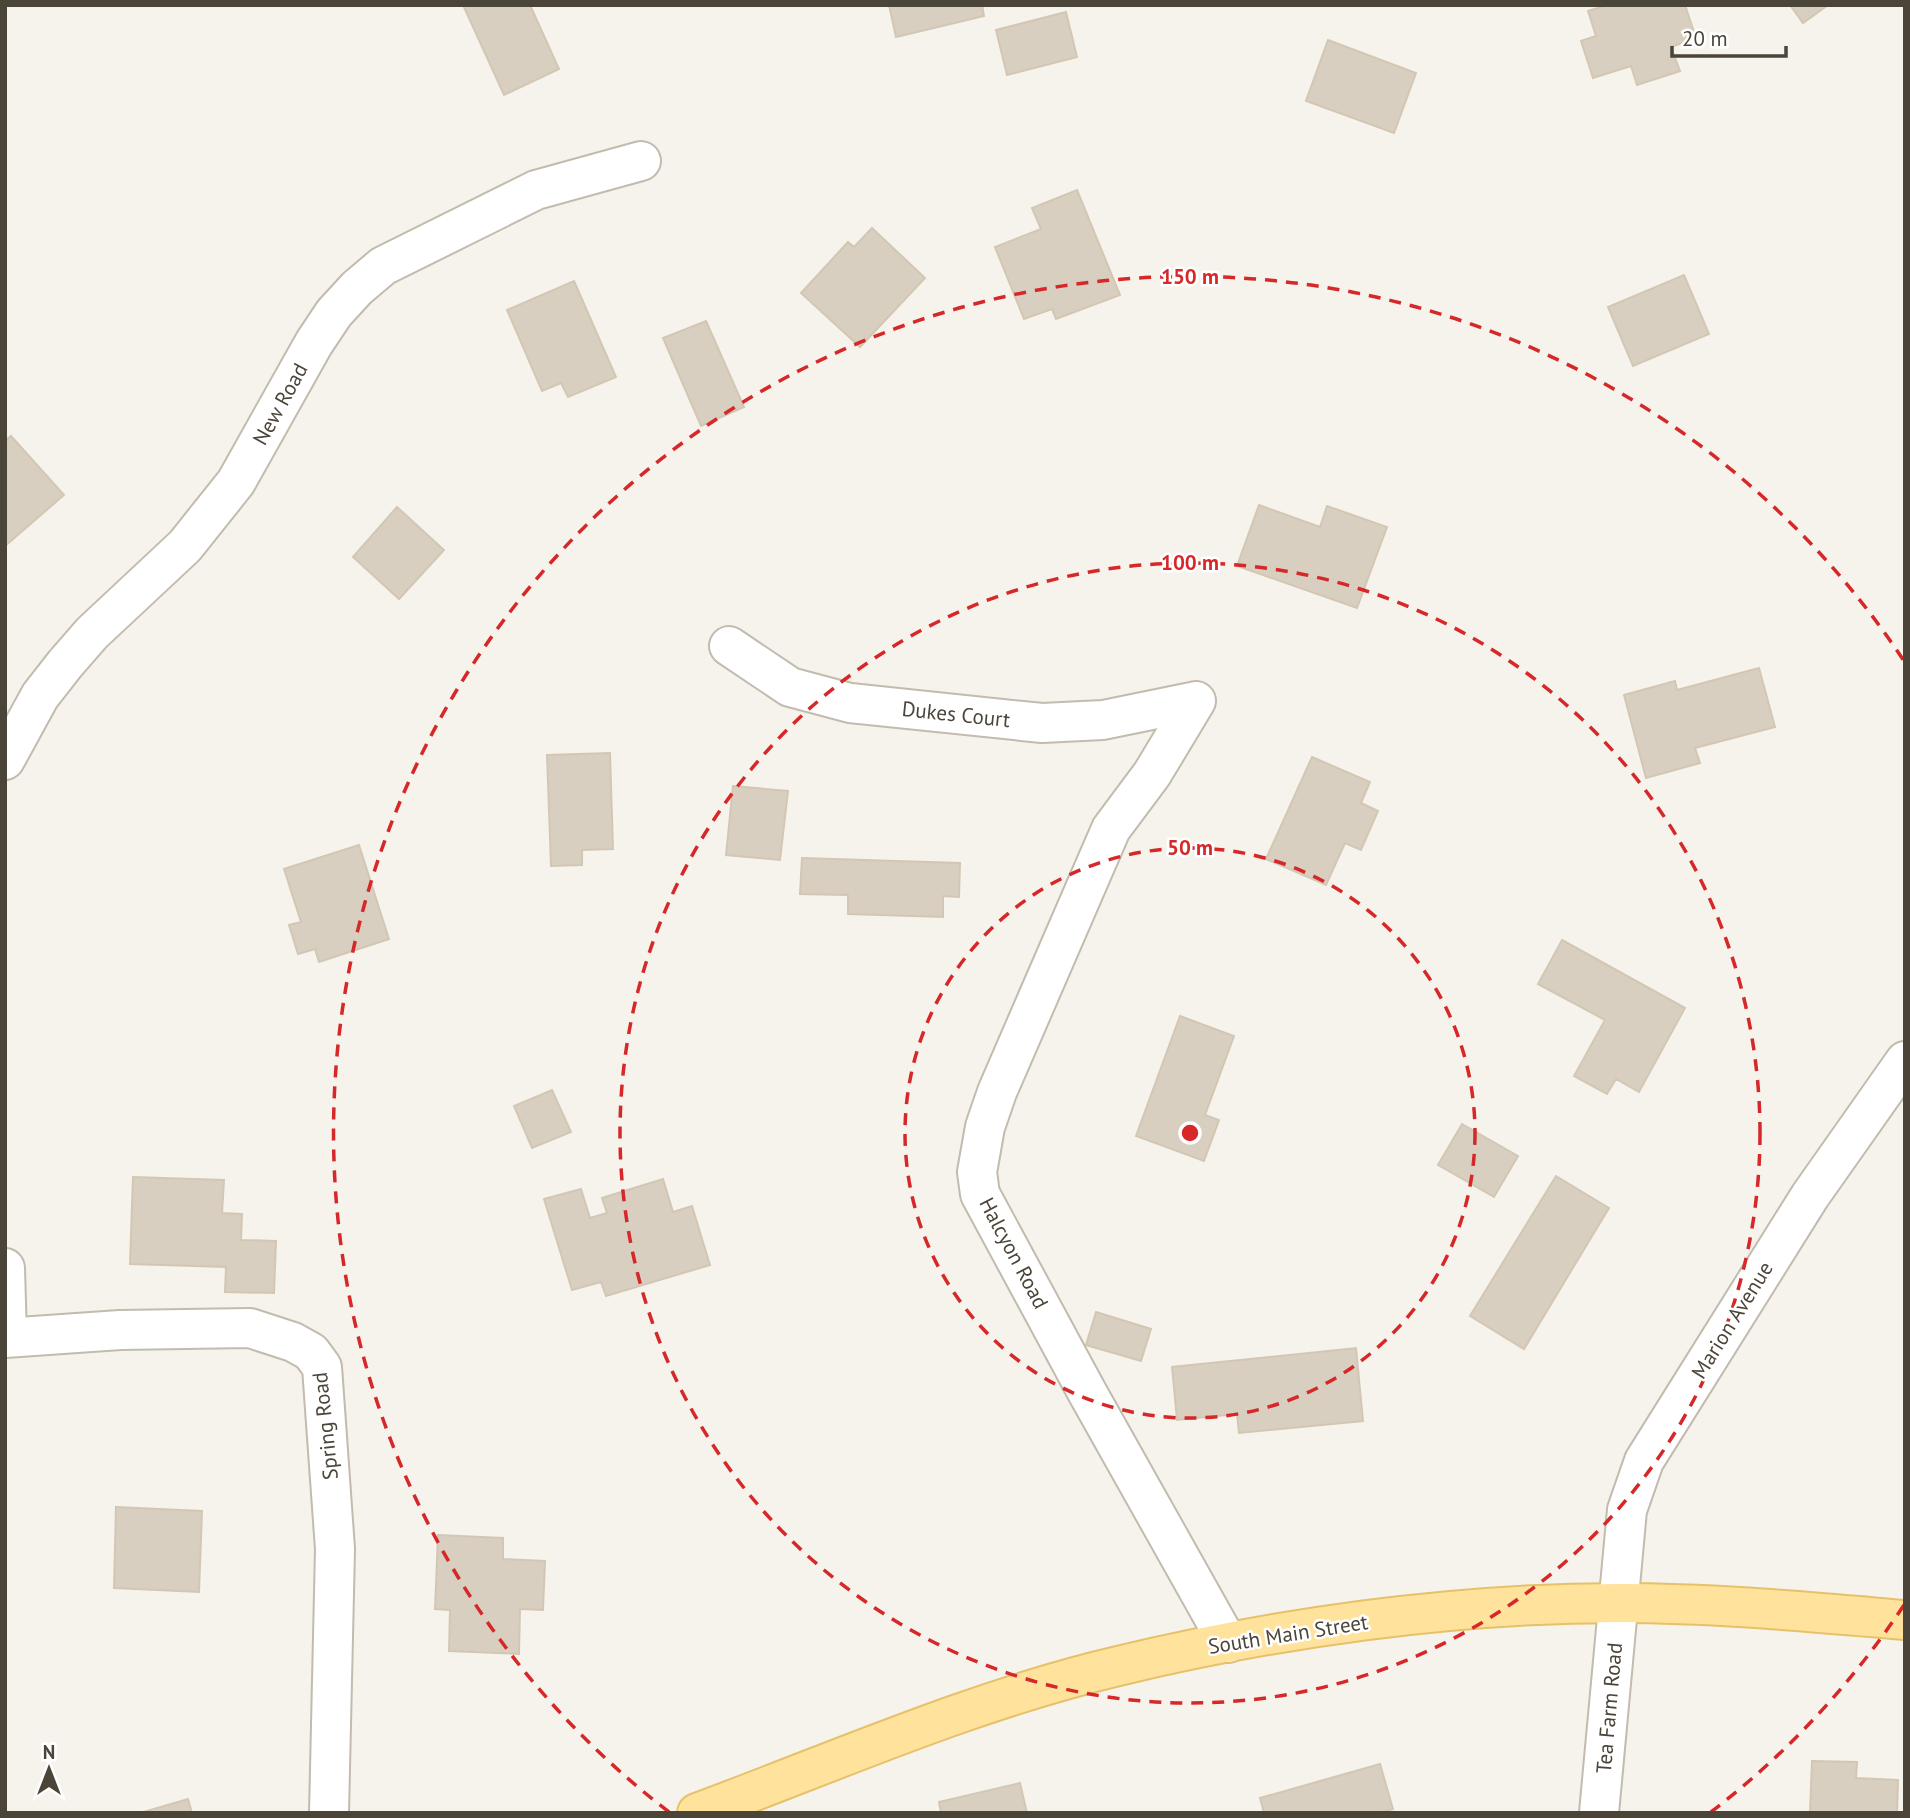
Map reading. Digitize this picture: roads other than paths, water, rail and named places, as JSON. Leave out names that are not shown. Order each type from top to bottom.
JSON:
[{"type":"main road","name":"South Main Street","points":[[697,1813],[996,1702],[1113,1667],[1228,1643],[1397,1617],[1509,1606],[1619,1603],[1748,1607],[1905,1620]]},
{"type":"street","name":"New Road","points":[[5,760],[40,696],[65,664],[92,633],[185,547],[236,482],[314,343],[334,313],[357,288],[383,266],[536,190],[641,161]]},
{"type":"street","name":"Dukes Court","points":[[729,646],[790,687],[850,703],[1042,723],[1103,720],[1196,702]]},
{"type":"street","name":"Halcyon Road","points":[[1196,702],[1152,774],[1111,829],[997,1093],[985,1127],[977,1172],[981,1194],[997,1227],[1018,1259],[1087,1392],[1228,1643]]},
{"type":"street","name":"Marion Avenue","points":[[1619,1603],[1627,1510],[1644,1461],[1810,1196],[1905,1061]]},
{"type":"street","points":[[5,1268],[6,1337]]},
{"type":"street","name":"Spring Road","points":[[6,1337],[120,1330],[250,1328],[293,1342],[311,1353],[322,1367],[335,1549],[328,1813]]},
{"type":"street","name":"Tea Farm Road","points":[[1599,1813],[1619,1603]]}]
